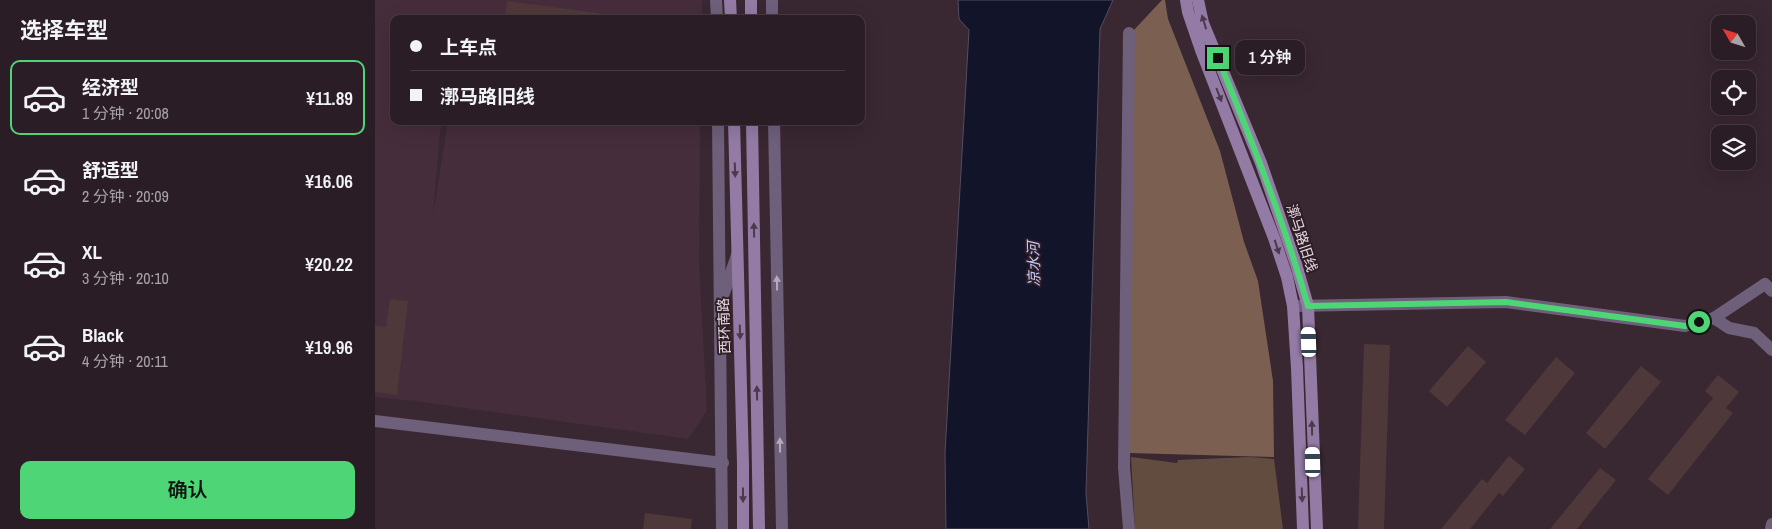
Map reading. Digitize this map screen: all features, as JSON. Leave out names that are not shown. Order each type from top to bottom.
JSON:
[{"type":"main road","points":[[730,0],[731,15]]},
{"type":"main road","points":[[751,0],[751,15]]},
{"type":"main road","name":"漷马路旧线","points":[[1186,0],[1188,12],[1201,50],[1274,238],[1287,278],[1293,306],[1297,368],[1303,529]]},
{"type":"main road","name":"漷马路旧线","points":[[1198,0],[1203,23],[1261,163],[1296,264],[1308,306],[1317,529]]},
{"type":"main road","name":"西环南路","points":[[734,125],[743,529]]},
{"type":"main road","points":[[753,125],[759,529]]},
{"type":"street","points":[[716,0],[717,15]]},
{"type":"street","points":[[772,0],[772,15]]},
{"type":"street","points":[[1129,33],[1124,467],[1129,529]]},
{"type":"street","points":[[718,125],[723,529]]},
{"type":"street","points":[[774,125],[782,529]]},
{"type":"street","points":[[721,304],[737,252]]},
{"type":"street","points":[[1293,306],[1506,302],[1685,326],[1714,318],[1765,284],[1772,291]]},
{"type":"street","points":[[1714,318],[1729,328],[1754,333],[1772,350]]},
{"type":"street","points":[[375,421],[723,463]]},
{"type":"street","points":[[1771,529],[1772,524]]},
{"type":"shaded area","points":[[375,0],[702,0],[702,15],[390,15],[390,125],[441,125],[433,215],[447,125],[700,125],[699,261],[707,411],[688,439],[375,397]]},
{"type":"shaded area","points":[[1162,0],[1165,0],[1168,19],[1220,151],[1244,242],[1258,281],[1273,381],[1274,457],[1129,453],[1133,31]]},
{"type":"shaded area","points":[[1131,457],[1177,463],[1178,460],[1250,457],[1274,459],[1283,529],[1135,529]]},
{"type":"water","name":"凉水河","points":[[958,0],[1113,0],[1100,29],[1086,493],[1089,529],[946,529],[945,453],[969,30],[959,19]]},
{"type":"building","points":[[507,1],[599,13],[599,15],[505,15]]},
{"type":"building","points":[[390,299],[408,301],[397,395],[375,392],[375,326],[386,327]]},
{"type":"building","points":[[1364,344],[1390,345],[1384,529],[1358,529]]},
{"type":"building","points":[[1468,346],[1486,362],[1447,407],[1429,391]]},
{"type":"building","points":[[1556,357],[1575,373],[1525,435],[1505,420]]},
{"type":"building","points":[[1641,366],[1661,382],[1605,449],[1586,433]]},
{"type":"building","points":[[1718,375],[1739,392],[1726,408],[1733,413],[1668,495],[1648,479],[1713,398],[1705,391]]},
{"type":"building","points":[[1509,456],[1525,469],[1503,496],[1499,493],[1470,529],[1441,529],[1482,479],[1487,483]]},
{"type":"building","points":[[1600,468],[1616,480],[1577,529],[1550,529]]},
{"type":"building","points":[[645,513],[692,519],[691,529],[643,529]]},
{"type":"route","points":[[1218,58],[1261,163],[1296,264],[1308,306],[1506,302],[1685,326],[1699,322]]}]
